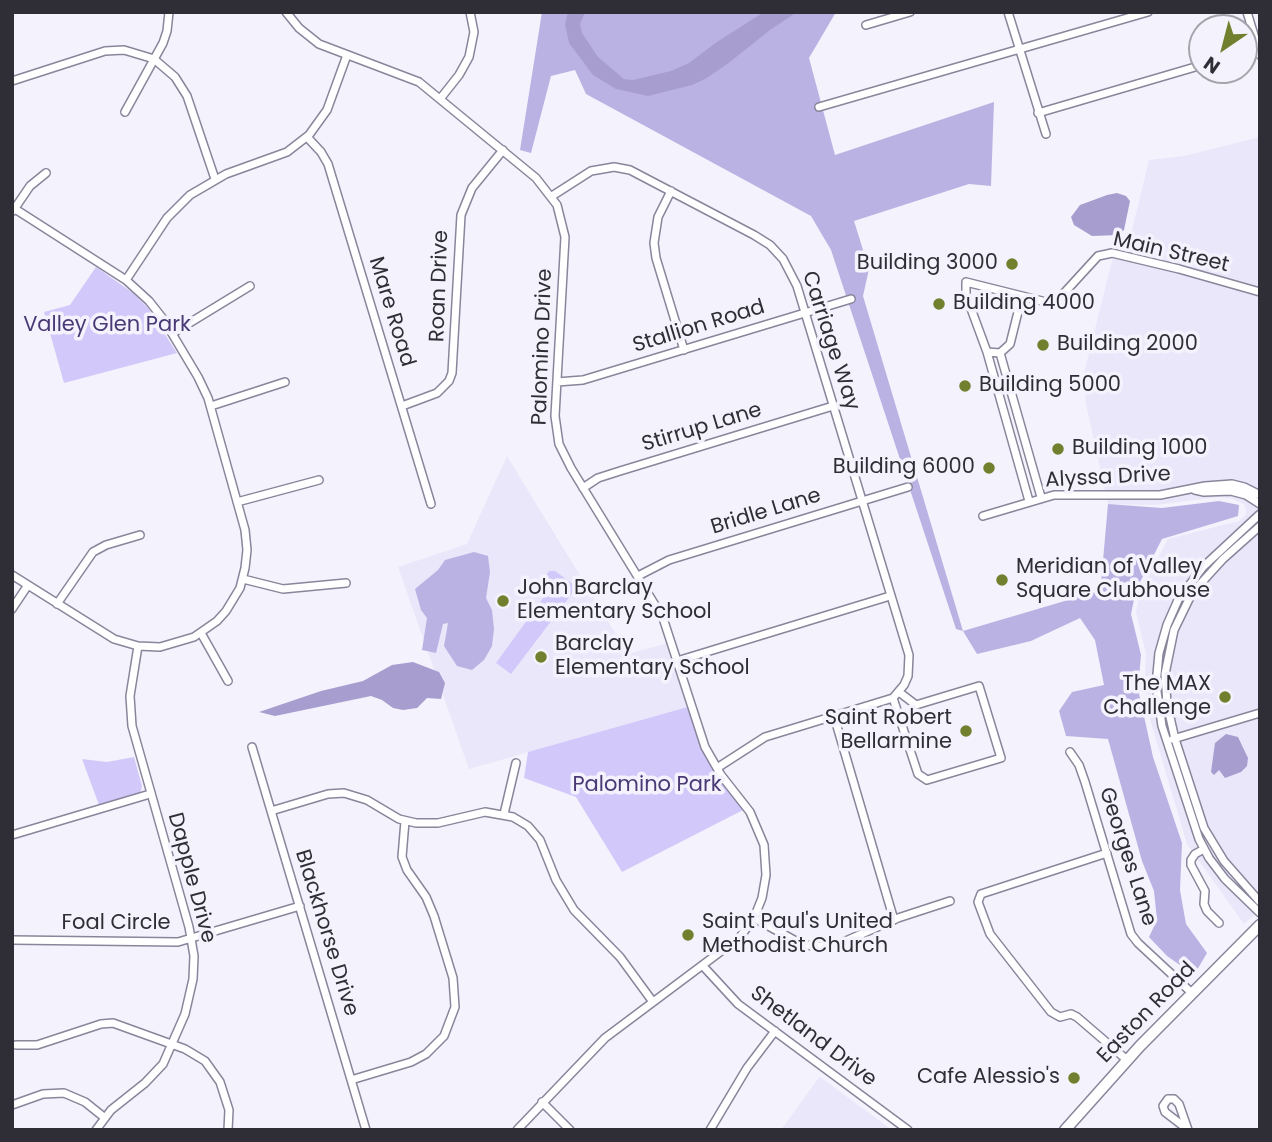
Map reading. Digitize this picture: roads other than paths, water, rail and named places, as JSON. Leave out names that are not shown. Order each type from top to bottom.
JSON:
[{"type":"highway","name":"Easton Road","points":[[1065,1130],[1127,1060],[1260,925]]},
{"type":"street","points":[[125,112],[167,31],[169,12]]},
{"type":"street","name":"Palomino Drive","points":[[286,12],[308,37],[328,48],[407,76],[440,99],[537,178],[552,196],[561,215],[565,237],[556,382],[557,439],[562,453],[663,618],[700,737],[717,768],[750,812],[764,845],[764,887],[754,918],[733,943],[605,1038],[517,1130]]},
{"type":"street","points":[[440,99],[469,57],[474,32],[471,12]]},
{"type":"street","points":[[866,25],[910,12]]},
{"type":"street","points":[[1008,12],[1045,134]]},
{"type":"street","points":[[819,107],[1148,12]]},
{"type":"street","points":[[1247,12],[1259,51]]},
{"type":"street","points":[[12,81],[104,51],[124,50],[153,60],[175,77],[187,96],[215,179]]},
{"type":"street","points":[[126,280],[167,218],[190,195],[215,179],[281,155],[307,137],[327,110],[347,55]]},
{"type":"street","points":[[1038,113],[1188,69]]},
{"type":"street","name":"Mare Road","points":[[307,137],[328,164],[431,504]]},
{"type":"street","name":"Roan Drive","points":[[402,406],[437,393],[452,373],[461,215],[472,188],[503,150]]},
{"type":"street","name":"Carriage Way","points":[[552,196],[591,171],[614,167],[637,173],[770,245],[790,269],[910,661],[908,676],[898,693]]},
{"type":"street","points":[[12,575],[120,642],[138,646],[166,646],[201,633],[226,611],[243,579],[246,561],[246,536],[211,407],[203,386],[173,333],[149,301],[126,280],[13,209],[30,186],[46,173]]},
{"type":"street","points":[[671,191],[656,222],[654,243],[656,258],[684,350]]},
{"type":"street","name":"Main Street","points":[[1022,296],[1054,304],[1095,258],[1104,254],[1179,269],[1260,292]]},
{"type":"street","points":[[987,352],[1000,353],[1010,344],[1022,296],[966,282],[966,295],[987,352],[1029,501]]},
{"type":"street","points":[[173,333],[250,286]]},
{"type":"street","name":"Stallion Road","points":[[556,382],[583,380],[851,299]]},
{"type":"street","points":[[1000,353],[1041,497]]},
{"type":"street","points":[[211,407],[285,382]]},
{"type":"street","name":"Stirrup Lane","points":[[583,488],[598,478],[833,406]]},
{"type":"street","points":[[237,502],[319,480]]},
{"type":"street","name":"Alyssa Drive","points":[[983,516],[1041,497],[1061,495],[1160,495],[1205,486],[1232,484],[1260,495]]},
{"type":"street","name":"Bridle Lane","points":[[638,576],[669,560],[908,487]]},
{"type":"street","name":"Alyssa Drive","points":[[1194,490],[1236,491],[1260,503]]},
{"type":"street","points":[[1260,514],[1196,574],[1182,593],[1170,617],[1159,653],[1156,685],[1160,716],[1207,835],[1224,861],[1260,902]]},
{"type":"street","points":[[1260,526],[1196,587],[1174,630],[1164,674],[1171,740],[1191,821],[1204,849],[1232,887],[1260,913]]},
{"type":"street","points":[[57,604],[93,552],[106,545],[140,535]]},
{"type":"street","points":[[243,579],[283,589],[346,583]]},
{"type":"street","points":[[12,609],[28,585]]},
{"type":"street","points":[[677,661],[890,596]]},
{"type":"street","points":[[201,633],[228,681]]},
{"type":"street","name":"Dapple Drive","points":[[96,1130],[104,1118],[163,1064],[185,1014],[194,966],[191,938],[135,744],[130,715],[131,686],[138,646]]},
{"type":"street","points":[[979,686],[1001,758],[927,780],[918,774],[898,693],[916,705],[979,686]]},
{"type":"street","points":[[717,768],[765,737],[898,693]]},
{"type":"street","points":[[1171,740],[1260,713]]},
{"type":"street","points":[[834,716],[894,920]]},
{"type":"street","name":"Blackhorse Drive","points":[[252,747],[366,1130]]},
{"type":"street","name":"Georges Lane","points":[[1070,752],[1079,765],[1134,938],[1192,994]]},
{"type":"street","points":[[503,814],[516,763]]},
{"type":"street","points":[[271,811],[328,794],[344,793],[367,800],[389,815],[405,821],[427,824],[476,813],[503,814],[521,821],[535,833],[544,848],[561,889],[574,910],[620,957],[653,1002]]},
{"type":"street","points":[[12,835],[150,794]]},
{"type":"street","points":[[351,1080],[411,1062],[426,1054],[444,1036],[455,1007],[453,978],[434,916],[426,897],[404,864],[401,849],[405,821]]},
{"type":"street","points":[[1204,849],[1195,854],[1191,865],[1205,891],[1204,904],[1207,911],[1219,923]]},
{"type":"street","points":[[1107,853],[978,897],[989,934],[1051,1012],[1059,1017],[1071,1014],[1077,1017],[1127,1060]]},
{"type":"street","points":[[754,918],[792,940],[819,948],[840,946],[894,920],[950,901]]},
{"type":"street","name":"Foal Circle","points":[[12,940],[164,943],[191,938],[300,906]]},
{"type":"street","name":"Shetland Drive","points":[[703,966],[729,996],[908,1130]]},
{"type":"street","points":[[16,1045],[37,1045],[113,1023],[173,1044],[196,1055],[215,1073],[227,1099],[228,1130]]},
{"type":"street","points":[[710,1130],[747,1068],[775,1031]]},
{"type":"street","points":[[12,1105],[43,1094],[64,1093],[85,1101],[104,1118]]},
{"type":"street","points":[[542,1102],[570,1130]]},
{"type":"place","name":"Building 3000","points":[[1012,264]]},
{"type":"place","name":"Building 4000","points":[[939,304]]},
{"type":"place","name":"Building 2000","points":[[1043,345]]},
{"type":"place","name":"Building 5000","points":[[965,386]]},
{"type":"place","name":"Building 1000","points":[[1058,449]]},
{"type":"place","name":"Building 6000","points":[[989,468]]},
{"type":"place","name":"Meridian of Valley Square Clubhouse","points":[[1002,580]]},
{"type":"place","name":"John Barclay Elementary School","points":[[503,601]]},
{"type":"place","name":"Barclay Elementary School","points":[[541,657]]},
{"type":"place","name":"The MAX Challenge","points":[[1225,697]]},
{"type":"place","name":"Saint Robert Bellarmine","points":[[966,731]]},
{"type":"place","name":"Saint Paul's United Methodist Church","points":[[688,935]]},
{"type":"place","name":"Cafe Alessio's","points":[[1074,1078]]},
{"type":"park label","name":"Valley Glen Park","points":[[107,326]]},
{"type":"park label","name":"Palomino Park","points":[[647,786]]}]
